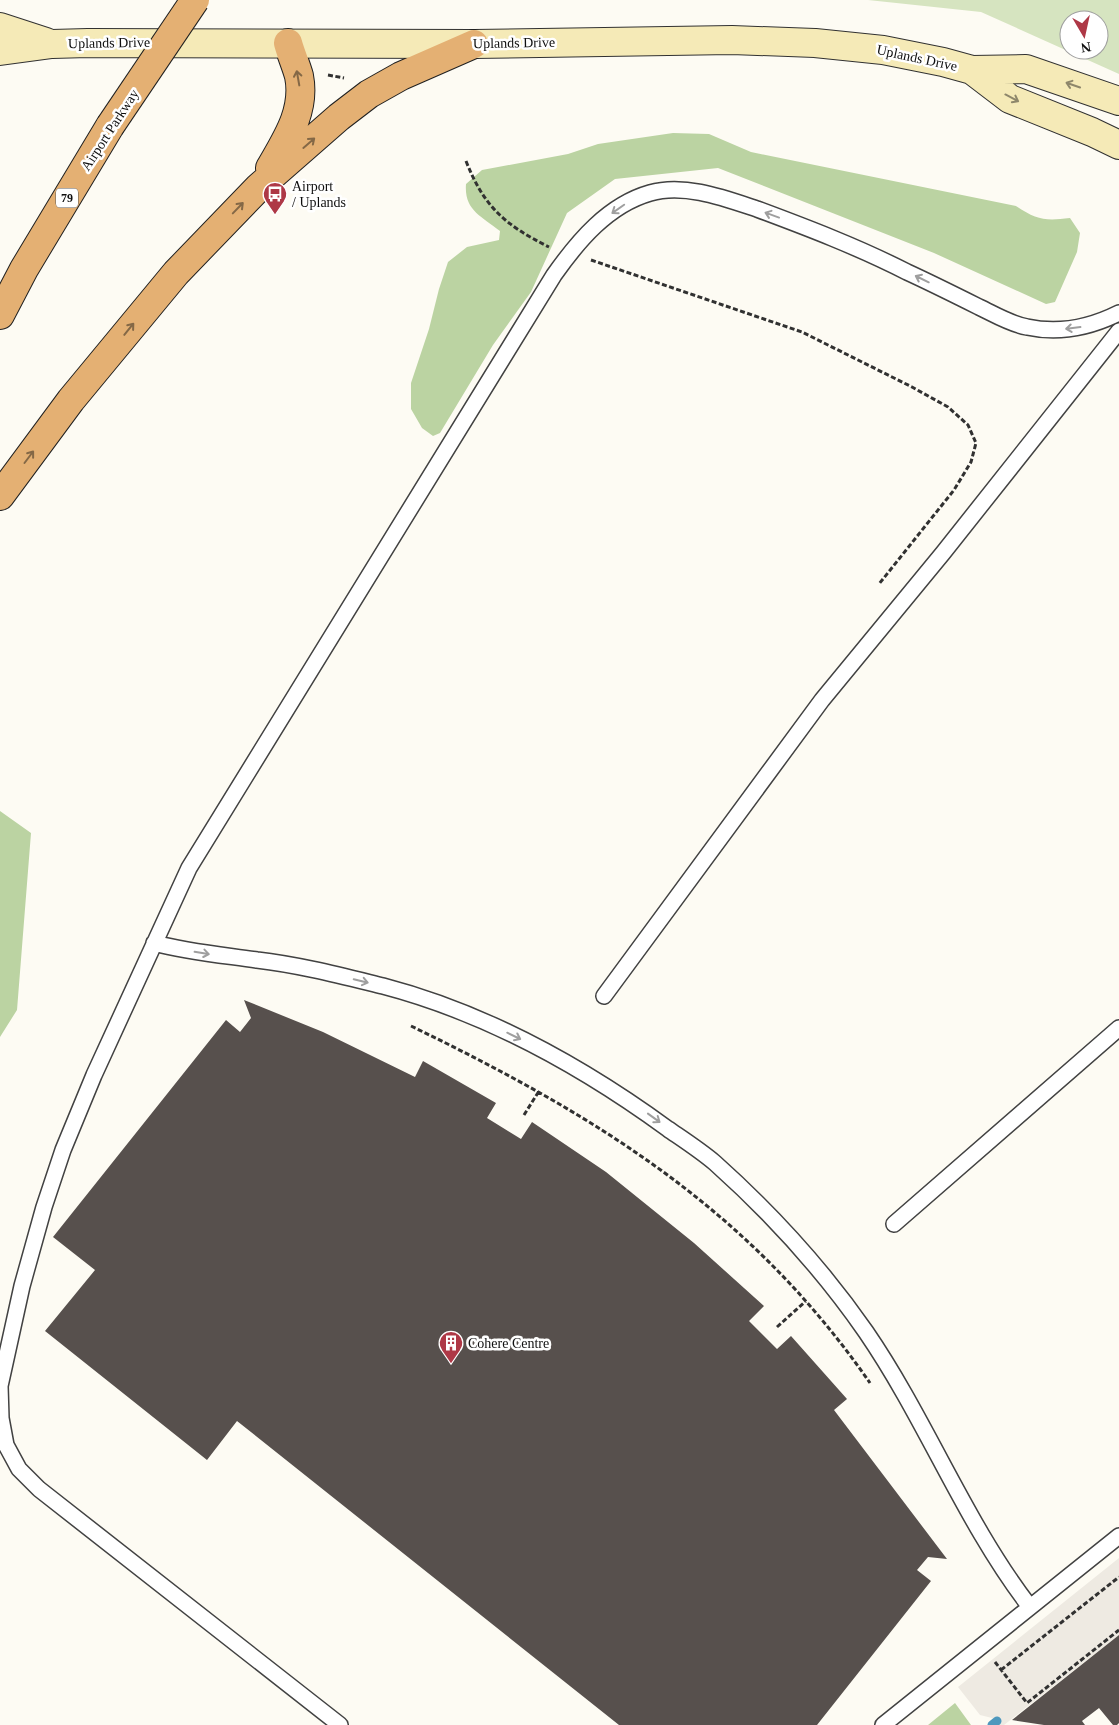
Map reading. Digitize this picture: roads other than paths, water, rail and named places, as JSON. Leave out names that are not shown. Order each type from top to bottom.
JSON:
[{"type":"highway","name":"Airport Parkway","points":[[0,315],[24,269],[110,126],[195,0]]},
{"type":"highway","points":[[259,187],[286,139],[298,111],[299,77],[288,42]]},
{"type":"highway","points":[[0,496],[71,400],[176,273],[259,187],[339,117],[369,94],[401,76],[474,44]]},
{"type":"highway","points":[[0,293],[24,269]]},
{"type":"main road","name":"Uplands Drive","points":[[0,27],[52,44]]},
{"type":"main road","name":"Uplands Drive","points":[[0,51],[52,44],[288,42],[474,44],[732,40],[816,42],[883,50],[972,70],[1026,69],[1119,101]]},
{"type":"main road","name":"Uplands Drive","points":[[972,70],[1010,99],[1119,145]]},
{"type":"lane","points":[[340,1725],[39,1489],[19,1470],[6,1445],[0,1418],[0,1386],[22,1286],[44,1207],[63,1150],[94,1075],[189,868],[569,254],[588,232],[628,201],[649,193],[678,190],[742,204],[814,230],[883,260],[1002,318],[1026,327],[1055,330],[1080,327],[1119,313]]},
{"type":"lane","points":[[604,996],[822,700],[943,553],[1119,331]]},
{"type":"lane","points":[[154,943],[188,951],[317,970],[439,1003],[560,1059],[636,1106],[713,1162],[788,1234],[828,1280],[865,1330],[902,1387],[998,1564],[1030,1607]]},
{"type":"lane","points":[[894,1224],[1119,1028]]},
{"type":"lane","points":[[883,1725],[1119,1536]]},
{"type":"waterway","points":[[992,1725],[997,1721]]},
{"type":"place","name":"Airport / Uplands","points":[[275,215]]},
{"type":"place","name":"Cohere Centre","points":[[451,1364]]}]
